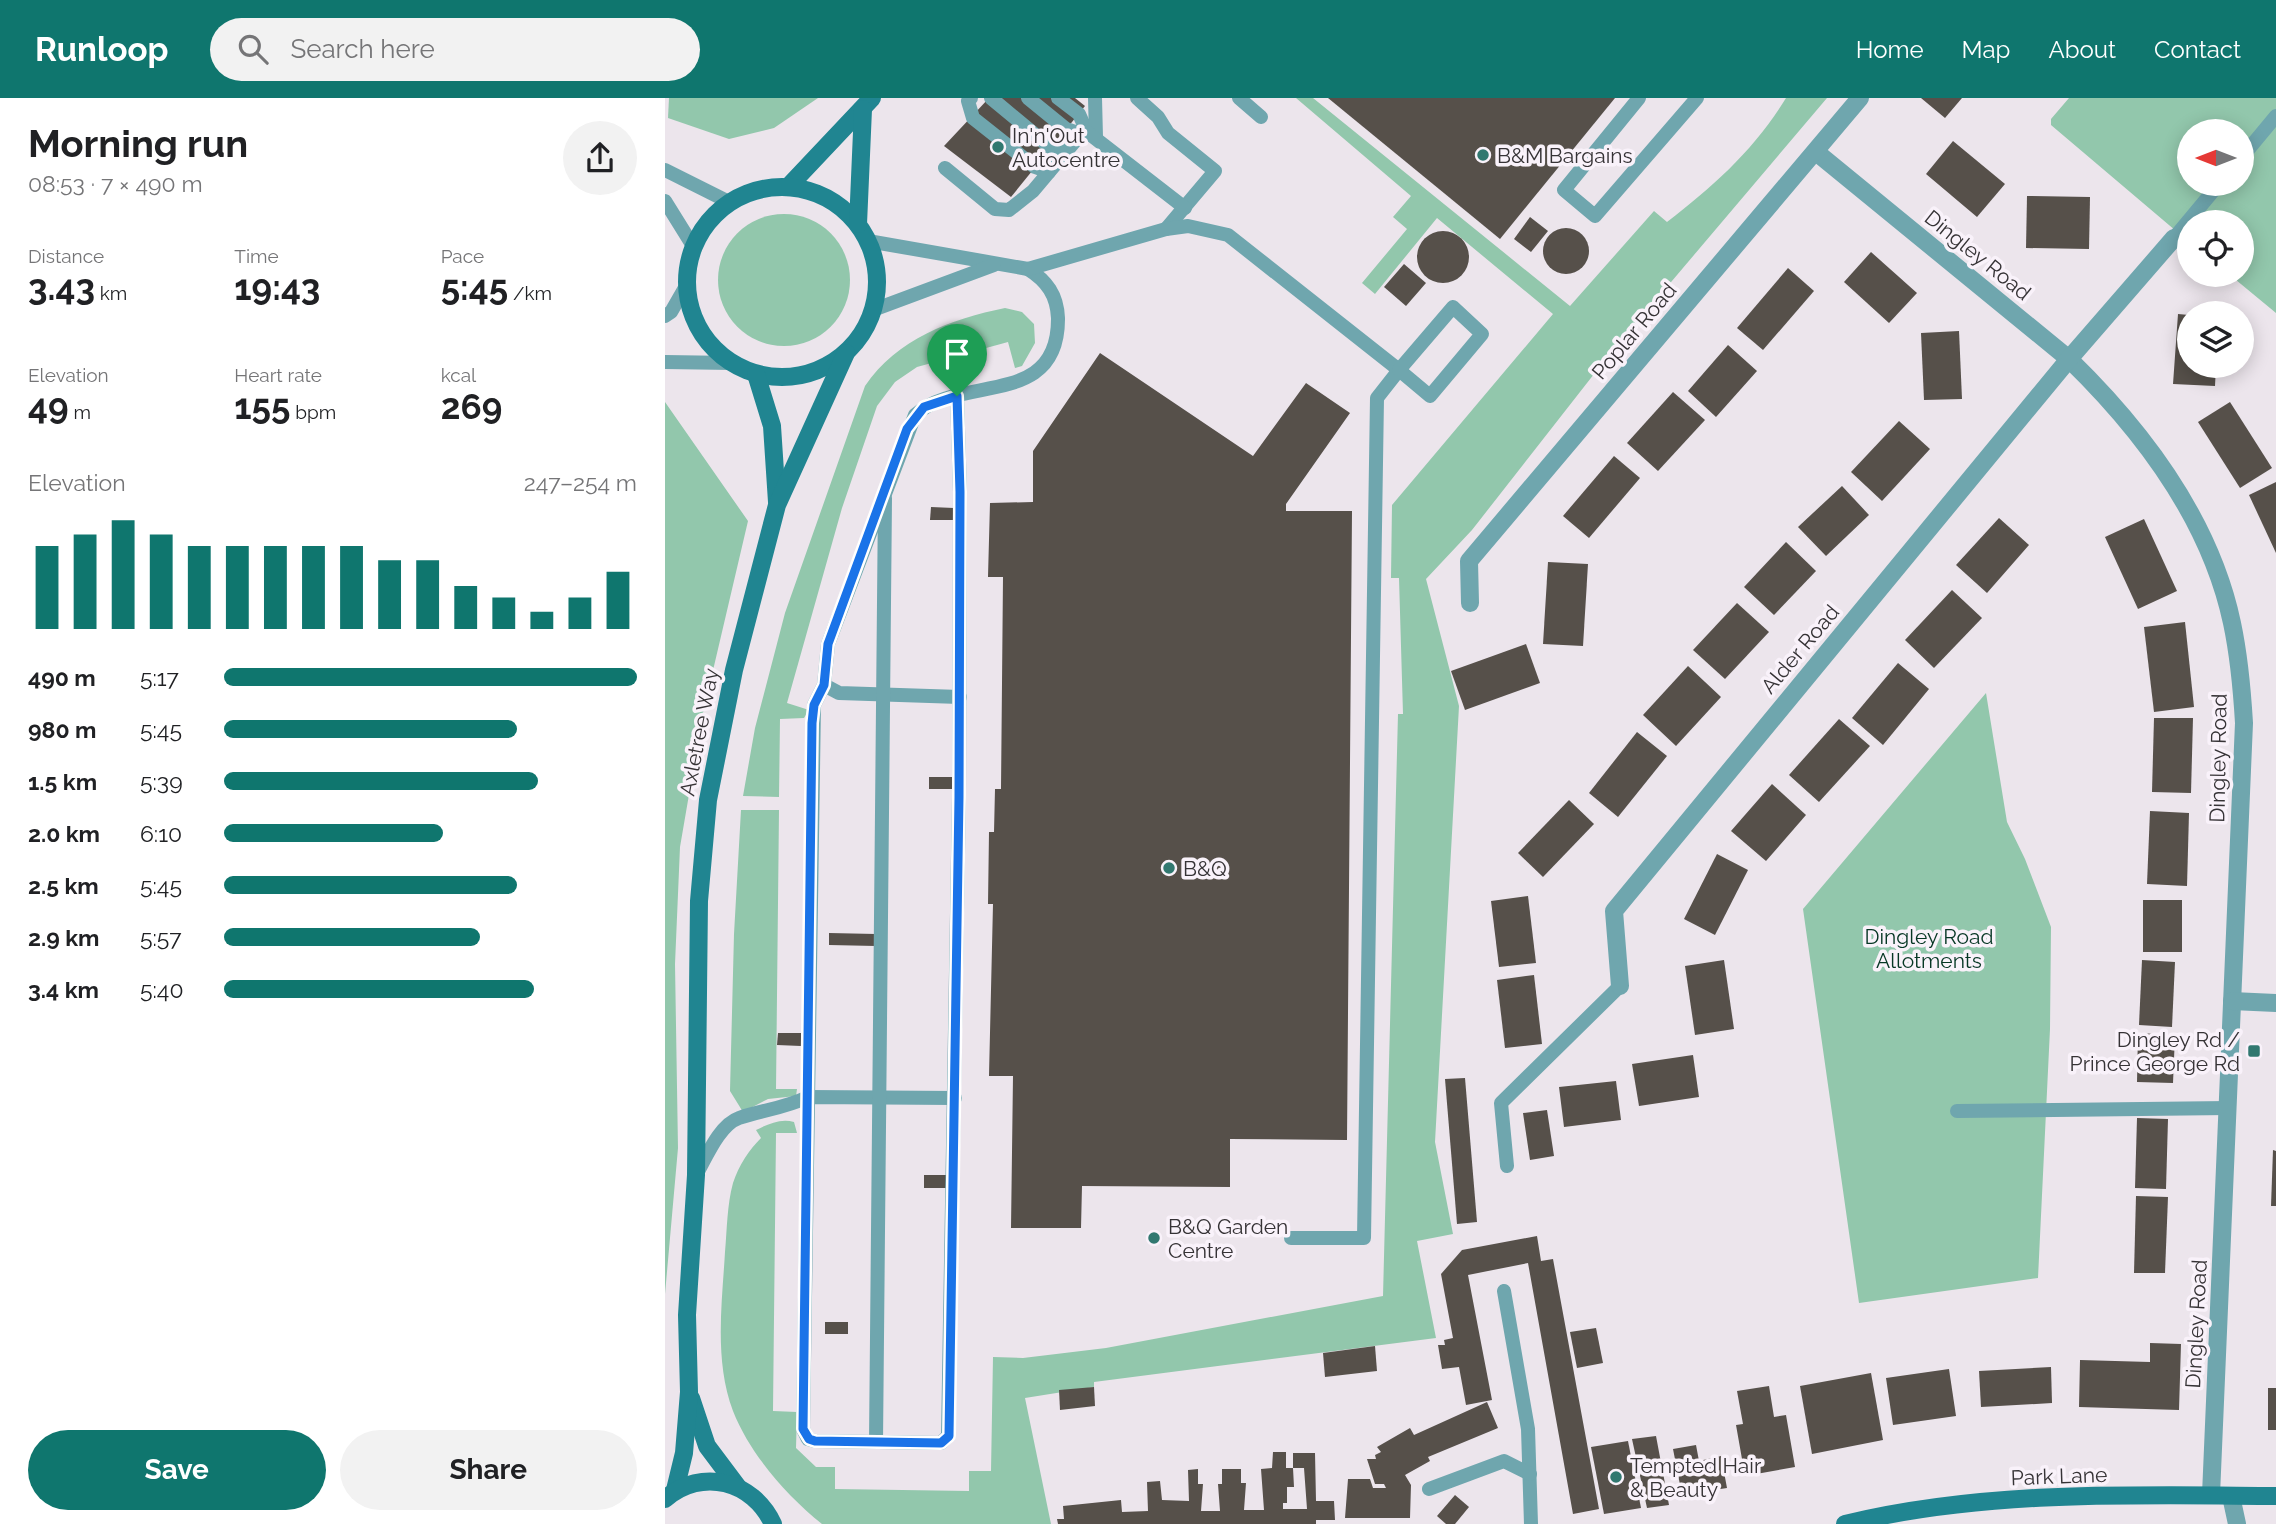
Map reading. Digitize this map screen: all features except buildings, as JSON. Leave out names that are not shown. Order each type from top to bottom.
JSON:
[{"type":"street","name":"Poplar Road","points":[[1471,603],[1469,561],[1860,98]]},
{"type":"street","points":[[789,186],[868,103]]},
{"type":"street","points":[[858,224],[868,103]]},
{"type":"street","name":"Dingley Road","points":[[1815,152],[2069,359],[2108,397],[2140,436],[2186,503],[2214,564],[2231,620],[2244,723],[2211,1495]]},
{"type":"street","points":[[789,186],[815,192],[839,205],[858,224],[868,241],[875,263],[877,287],[873,310],[862,333],[846,353],[819,370],[788,378],[756,374],[732,363],[702,336],[691,312],[686,286],[693,246],[708,221],[729,202],[748,192],[789,186]]},
{"type":"street","name":"Alder Road","points":[[1620,986],[1614,911],[2069,359],[2174,238]]},
{"type":"street","name":"Axletree Way","points":[[670,1494],[684,1453],[689,1392],[687,1315],[696,1175],[699,901],[708,800],[734,670],[777,505],[846,353]]},
{"type":"street","name":"Axletree Way","points":[[756,374],[772,426],[777,505]]},
{"type":"street","points":[[2232,1001],[2276,1003]]},
{"type":"street","name":"Axletree Way","points":[[689,1392],[707,1446],[737,1486],[764,1507],[774,1524]]},
{"type":"street","points":[[670,1494],[695,1482],[716,1480],[737,1486]]},
{"type":"street","name":"Park Lane","points":[[1845,1524],[1963,1503],[2211,1495],[2276,1496]]},
{"type":"street","points":[[2231,1496],[2237,1524]]},
{"type":"lane","points":[[971,98],[968,101],[973,118],[1035,167],[1049,172]]},
{"type":"lane","points":[[991,98],[1051,148],[1065,153]]},
{"type":"lane","points":[[1028,98],[1066,129],[1088,134],[1185,208]]},
{"type":"lane","points":[[1058,98],[1079,114],[1088,134]]},
{"type":"lane","points":[[945,168],[995,209],[1009,210],[1020,204],[1065,153],[1088,134],[1095,98]]},
{"type":"lane","points":[[1137,98],[1158,117],[1168,133],[1215,172],[1166,229]]},
{"type":"lane","points":[[1239,98],[1261,117]]},
{"type":"lane","points":[[1639,98],[1564,190],[1595,216],[1697,98]]},
{"type":"lane","points":[[2254,143],[2276,116]]},
{"type":"lane","points":[[665,170],[729,202]]},
{"type":"lane","points":[[2174,238],[2210,196]]},
{"type":"lane","points":[[665,201],[693,246]]},
{"type":"lane","points":[[1028,270],[1166,229],[1188,226],[1228,235],[1399,370],[1430,396],[1482,334],[1453,307],[1399,370],[1377,398],[1364,1238],[1291,1238]]},
{"type":"lane","points":[[868,241],[1028,270],[1041,277],[1055,298],[1058,329],[1053,349],[1044,364],[1019,382],[957,396],[924,407],[915,415],[885,487],[828,644],[824,685],[814,705],[804,1434],[815,1441],[941,1443],[949,1436],[960,697],[957,396]]},
{"type":"lane","points":[[873,310],[995,264]]},
{"type":"lane","points":[[665,316],[671,312],[686,286]]},
{"type":"lane","points":[[665,362],[732,363]]},
{"type":"lane","points":[[876,1442],[885,487]]},
{"type":"lane","points":[[824,685],[839,693],[960,697]]},
{"type":"lane","points":[[1507,1166],[1501,1103],[1620,986]]},
{"type":"lane","points":[[696,1175],[718,1137],[737,1118],[788,1107],[808,1097],[955,1098]]},
{"type":"lane","points":[[1957,1111],[2229,1108]]},
{"type":"lane","points":[[1504,1291],[1528,1429],[1531,1524]]},
{"type":"lane","points":[[1429,1489],[1504,1461],[1530,1474]]},
{"type":"green space","points":[[669,98],[818,98],[774,128],[729,139],[668,118]]},
{"type":"green space","points":[[1296,98],[1313,98],[1570,306],[1654,211],[1667,222],[1733,166],[1761,134],[1786,98],[1827,98],[1605,360],[1472,530],[1426,579],[1459,706],[1435,1142],[1453,1234],[1417,1241],[1436,1338],[1094,1382],[1094,1387],[1025,1398],[1051,1524],[822,1524],[770,1473],[749,1443],[733,1411],[723,1372],[721,1312],[729,1200],[738,1170],[761,1138],[756,1130],[765,1126],[779,1121],[794,1122],[797,1133],[776,1133],[773,1411],[797,1412],[796,1448],[816,1467],[835,1467],[835,1489],[969,1491],[969,1471],[991,1471],[993,1357],[1023,1358],[1106,1348],[1383,1296],[1398,714],[1403,714],[1399,578],[1391,578],[1392,505],[1553,314],[1437,218],[1375,294],[1362,283],[1407,229],[1393,217],[1411,196]]},
{"type":"green space","points":[[2069,98],[2276,98],[2276,313],[2245,287],[2254,287],[2254,210],[2177,210],[2177,232],[2051,125],[2051,119]]},
{"type":"green space","points":[[784,214],[809,219],[830,234],[845,255],[850,280],[845,305],[830,326],[809,341],[784,346],[759,341],[738,326],[723,305],[718,280],[723,255],[738,234],[759,219]]},
{"type":"green space","points":[[1005,308],[1022,312],[1034,324],[1035,343],[1022,366],[1015,368],[1008,342],[917,367],[895,382],[877,406],[842,508],[787,703],[809,710],[804,718],[780,719],[779,797],[743,796],[755,728],[785,613],[865,386],[878,370],[909,344],[945,325]]},
{"type":"green space","points":[[665,402],[748,521],[703,713],[680,847],[675,964],[678,1148],[665,1294]]},
{"type":"green space","name":"Dingley Road Allotments","points":[[1986,693],[2007,822],[2025,859],[2051,927],[2050,1029],[2038,1278],[1859,1303],[1803,909]]},
{"type":"green space","points":[[741,810],[779,810],[776,1089],[797,1089],[796,1096],[768,1099],[743,1112],[730,1091],[734,934]]},
{"type":"place","name":"In'n'Out Autocentre","points":[[998,147]]},
{"type":"place","name":"B&M Bargains","points":[[1483,155]]},
{"type":"place","name":"B&Q","points":[[1169,868]]},
{"type":"place","name":"Dingley Rd / Prince George Rd","points":[[2254,1051]]},
{"type":"place","name":"B&Q Garden Centre","points":[[1154,1238]]},
{"type":"place","name":"Tempted Hair & Beauty","points":[[1616,1477]]},
{"type":"route","points":[[957,396],[960,492],[959,797],[949,1436],[941,1443],[815,1441],[804,1434],[803,1429],[814,705],[824,685],[828,644],[907,429],[915,415],[924,407],[957,396]]}]
